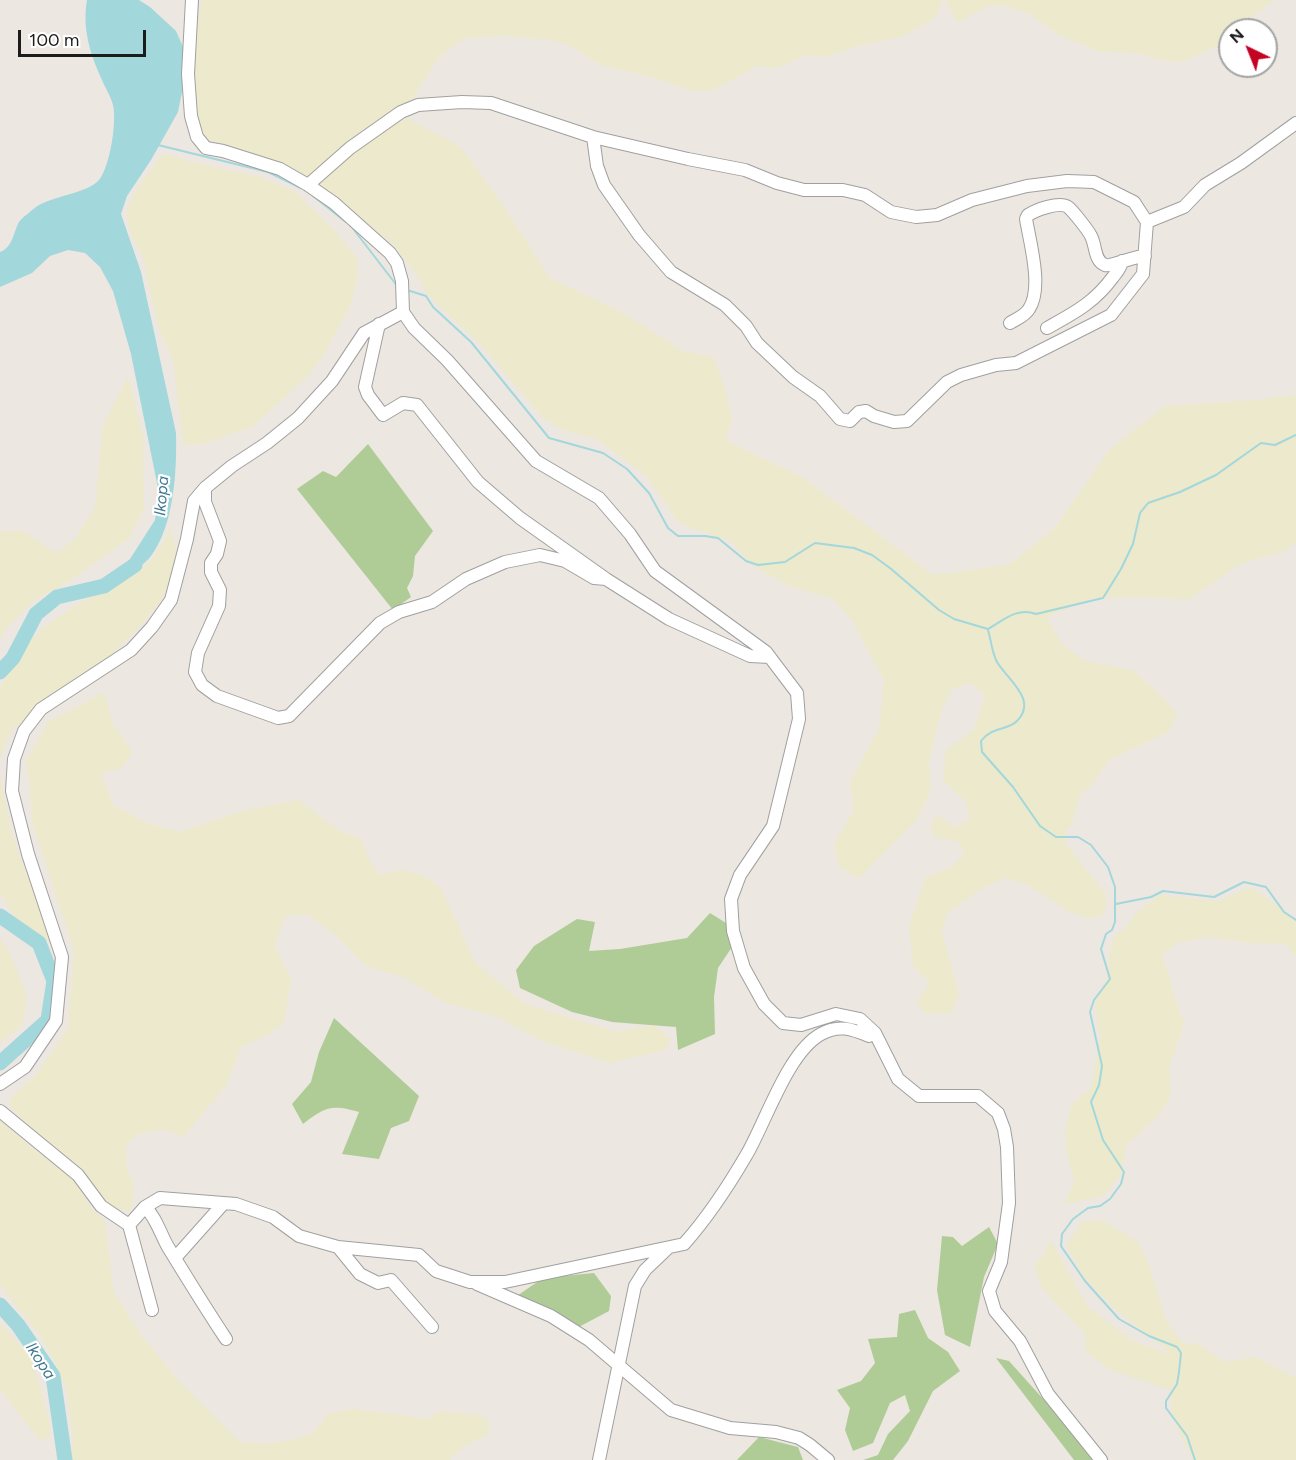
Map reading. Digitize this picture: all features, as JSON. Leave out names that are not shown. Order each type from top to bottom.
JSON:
[{"type":"street","points":[[192,0],[188,74],[191,116],[197,137],[206,148],[280,169],[334,203],[390,253],[397,263],[402,281],[403,309],[414,328],[447,360],[536,461],[599,498],[630,534],[655,571],[766,652],[797,693],[800,719],[773,826],[740,875],[731,899],[733,931],[744,968],[764,1004],[783,1023],[801,1025],[836,1014],[860,1019],[875,1033],[898,1079],[919,1096],[978,1096],[998,1113],[1005,1129],[1009,1203],[1000,1262],[989,1291],[994,1311],[1020,1341],[1048,1394],[1101,1460]]},
{"type":"street","points":[[308,185],[350,148],[401,112],[418,105],[491,103],[593,137],[745,170],[777,183],[804,190],[843,190],[865,195],[891,212],[916,217],[937,215],[972,200],[1027,186],[1067,181],[1094,183],[1134,202],[1148,222],[1143,274],[1111,315],[1016,363],[996,364],[947,382],[907,421],[894,422],[866,411],[859,412],[847,422],[840,419],[820,396],[793,377],[757,344],[746,326],[725,305],[671,272],[639,234],[604,185],[597,166],[593,137]]},
{"type":"street","points":[[1148,222],[1184,207],[1204,185],[1241,163],[1296,123]]},
{"type":"street","points":[[1010,323],[1023,316],[1034,297],[1035,268],[1026,219],[1033,212],[1060,205],[1067,207],[1092,237],[1102,264],[1108,266],[1134,256],[1145,256]]},
{"type":"street","points":[[1047,328],[1096,299],[1121,267],[1122,261]]},
{"type":"street","points":[[0,1084],[25,1067],[56,1021],[62,957],[28,854],[12,791],[14,759],[24,731],[41,709],[131,650],[152,627],[171,600],[194,501],[205,488],[298,418],[332,381],[364,333],[403,309]]},
{"type":"street","points":[[379,324],[364,387],[383,415],[403,403],[417,405],[478,482],[520,518],[606,579],[669,619],[750,656],[770,657]]},
{"type":"street","points":[[205,488],[205,502],[220,541],[211,562],[212,572],[220,590],[220,598],[219,606],[198,653],[195,672],[202,685],[217,696],[278,718],[288,716],[380,623],[399,612],[432,602],[466,579],[505,561],[540,555],[565,561],[594,578],[606,579]]},
{"type":"street","points":[[470,1282],[505,1282],[684,1244],[700,1226],[747,1153],[786,1077],[810,1041],[834,1028],[847,1027],[869,1036],[875,1033]]},
{"type":"street","points":[[0,1111],[78,1175],[101,1206],[129,1225],[152,1310]]},
{"type":"street","points":[[129,1225],[145,1207],[159,1198],[236,1203],[273,1217],[298,1236],[338,1247],[419,1255],[436,1271],[470,1282],[551,1316],[589,1340],[671,1410],[729,1428],[776,1432],[799,1438],[810,1444],[828,1460]]},
{"type":"street","points":[[175,1258],[224,1204]]},
{"type":"street","points":[[145,1207],[153,1214],[160,1233],[226,1339]]},
{"type":"street","points":[[338,1247],[360,1274],[378,1283],[391,1280],[432,1327]]},
{"type":"street","points":[[599,1460],[635,1286],[645,1270],[667,1249]]},
{"type":"shaded area","points":[[202,0],[946,0],[941,2],[937,15],[932,20],[904,36],[862,45],[826,57],[807,55],[776,68],[757,66],[718,88],[705,91],[685,89],[648,76],[603,66],[570,46],[552,40],[505,36],[465,38],[439,57],[411,101],[364,129],[307,178],[258,156],[209,140],[199,133],[192,101],[191,63]]},
{"type":"shaded area","points":[[946,0],[1274,0],[1251,18],[1218,18],[1218,46],[1183,62],[1156,59],[1137,53],[1100,52],[1059,35],[1028,13],[1001,5],[988,6],[959,22]]},
{"type":"shaded area","points":[[406,118],[460,146],[503,205],[550,278],[620,311],[683,351],[714,357],[726,391],[732,420],[725,440],[802,477],[933,575],[1009,565],[1055,528],[1109,450],[1165,406],[1296,395],[1296,543],[1285,551],[1240,564],[1190,599],[1093,598],[1047,617],[1062,644],[1085,661],[1133,670],[1178,714],[1168,732],[1109,760],[1089,789],[1081,791],[1070,827],[1066,830],[1066,844],[1106,894],[1107,907],[1101,916],[1089,919],[1070,912],[1028,885],[1006,878],[984,887],[948,913],[942,930],[959,995],[951,1014],[925,1013],[917,1003],[929,982],[913,966],[909,926],[925,878],[951,867],[964,854],[957,841],[936,838],[931,831],[933,819],[939,816],[955,827],[970,819],[966,802],[943,780],[946,750],[973,730],[985,696],[971,683],[952,689],[941,711],[929,762],[931,789],[917,820],[858,879],[839,866],[834,844],[854,810],[850,782],[879,729],[884,680],[852,621],[833,599],[786,585],[752,565],[732,542],[679,523],[646,476],[597,439],[566,431],[543,418],[478,342],[430,297],[391,242],[317,185],[353,152]]},
{"type":"shaded area","points":[[167,154],[191,162],[260,177],[294,191],[336,232],[356,256],[358,262],[357,281],[350,307],[321,359],[308,376],[252,427],[203,444],[183,445],[173,361],[158,326],[143,258],[129,229],[127,215],[127,209],[135,192],[161,156]]},
{"type":"shaded area","points":[[128,377],[143,436],[144,508],[130,538],[68,582],[36,599],[8,627],[0,639],[0,533],[23,531],[56,553],[75,539],[95,507],[103,425]]},
{"type":"shaded area","points":[[171,527],[175,547],[175,567],[162,599],[136,631],[94,670],[43,705],[12,730],[0,758],[0,688],[20,651],[43,628],[76,605],[134,576],[151,560]]},
{"type":"shaded area","points":[[104,692],[112,722],[133,753],[121,768],[101,773],[113,805],[146,823],[179,832],[241,811],[299,800],[340,831],[361,839],[379,875],[401,870],[423,875],[441,888],[475,962],[525,1004],[617,1032],[652,1025],[671,1039],[665,1050],[610,1063],[545,1042],[495,1016],[446,1003],[403,977],[366,966],[339,938],[308,915],[285,916],[275,945],[291,979],[284,1023],[268,1035],[241,1047],[226,1086],[183,1137],[164,1129],[140,1133],[127,1143],[126,1165],[134,1186],[131,1212],[107,1206],[88,1177],[67,1164],[9,1105],[12,1096],[35,1076],[68,1029],[74,951],[32,822],[26,761],[48,722]]},
{"type":"shaded area","points":[[0,775],[11,831],[24,868],[54,936],[48,941],[15,917],[0,894]]},
{"type":"shaded area","points":[[1250,887],[1296,919],[1296,957],[1285,944],[1252,943],[1209,937],[1180,942],[1161,955],[1184,1023],[1169,1068],[1171,1095],[1160,1114],[1126,1146],[1121,1175],[1103,1196],[1064,1204],[1074,1182],[1068,1159],[1065,1131],[1072,1104],[1091,1088],[1100,1038],[1095,1003],[1108,975],[1110,949],[1117,933],[1125,929],[1137,912],[1160,895],[1219,901]]},
{"type":"shaded area","points":[[0,937],[11,955],[27,996],[22,1026],[0,1043]]},
{"type":"shaded area","points":[[0,1119],[38,1153],[54,1161],[79,1186],[92,1209],[105,1221],[114,1293],[140,1333],[180,1382],[240,1442],[258,1444],[288,1441],[313,1433],[328,1414],[354,1409],[421,1418],[429,1418],[440,1411],[479,1415],[489,1420],[489,1434],[463,1447],[449,1460],[71,1460],[73,1441],[68,1395],[55,1362],[39,1334],[0,1285]]},
{"type":"shaded area","points":[[1103,1220],[1138,1242],[1149,1264],[1166,1321],[1183,1343],[1199,1344],[1224,1362],[1257,1357],[1296,1378],[1296,1460],[1193,1460],[1178,1431],[1171,1410],[1171,1390],[1108,1369],[1085,1350],[1085,1334],[1042,1288],[1034,1264],[1043,1256],[1051,1240],[1088,1307],[1133,1341],[1173,1355],[1114,1309],[1083,1276],[1066,1245],[1082,1222]]},
{"type":"shaded area","points":[[0,1323],[32,1359],[49,1419],[50,1437],[39,1440],[0,1389]]},
{"type":"green space","points":[[368,444],[433,531],[415,556],[413,576],[407,588],[411,597],[393,610],[297,489],[323,471],[336,477]]},
{"type":"green space","points":[[710,913],[726,923],[732,947],[718,968],[714,997],[715,1034],[678,1050],[676,1027],[612,1022],[572,1012],[520,988],[516,970],[534,946],[577,919],[595,922],[589,951],[620,949],[687,938]]},
{"type":"green space","points":[[334,1018],[419,1096],[409,1121],[391,1128],[379,1159],[342,1154],[359,1112],[342,1108],[329,1109],[303,1124],[292,1104],[311,1082],[319,1052]]},
{"type":"green space","points":[[989,1227],[998,1244],[984,1277],[970,1347],[945,1335],[937,1290],[942,1236],[953,1237],[962,1246]]},
{"type":"green space","points":[[594,1273],[611,1296],[609,1311],[575,1329],[514,1298],[543,1278]]},
{"type":"green space","points":[[915,1310],[928,1338],[948,1352],[960,1371],[933,1391],[908,1441],[893,1460],[863,1460],[878,1455],[888,1434],[910,1411],[905,1395],[890,1403],[873,1443],[853,1451],[845,1430],[850,1408],[837,1390],[861,1381],[875,1363],[868,1339],[897,1337],[899,1314]]},
{"type":"green space","points":[[996,1358],[1009,1361],[1098,1460],[1074,1460]]},
{"type":"green space","points":[[759,1437],[798,1447],[803,1460],[737,1460]]},
{"type":"water","points":[[87,0],[139,0],[176,31],[184,49],[183,87],[178,112],[151,160],[127,196],[121,214],[141,272],[176,433],[175,480],[165,529],[151,556],[125,578],[117,574],[130,559],[155,520],[159,493],[131,354],[113,291],[100,267],[85,253],[68,250],[50,256],[32,273],[0,287],[0,252],[8,247],[19,222],[43,203],[93,185],[103,174],[106,165],[112,144],[114,112],[88,41]]},
{"type":"waterway","points":[[158,145],[268,172],[301,188]]},
{"type":"waterway","points":[[313,196],[346,222]]},
{"type":"waterway","points":[[351,226],[398,287]]},
{"type":"waterway","points":[[407,290],[426,296],[433,307],[471,342],[549,438],[603,453],[627,469],[649,493],[668,528],[678,536],[718,538],[746,561],[758,565],[785,562],[815,543],[854,548],[872,555],[890,568],[939,610],[954,619],[988,629],[1017,613],[1036,614],[1103,598],[1133,544],[1140,513],[1148,503],[1180,492],[1216,475],[1261,443],[1275,445],[1296,435]]},
{"type":"waterway","name":"Ikopa","points":[[0,672],[13,658],[36,614],[57,597],[104,586],[135,565]]},
{"type":"waterway","points":[[988,630],[997,662],[1019,690],[1024,705],[1023,713],[1017,721],[985,736],[981,741],[982,752],[1013,787],[1040,826],[1056,837],[1078,837],[1091,845],[1108,867],[1115,887],[1115,922],[1112,930],[1106,934],[1101,949],[1110,979],[1094,1000],[1090,1012],[1102,1066],[1099,1085],[1091,1102],[1103,1140],[1124,1172],[1121,1184],[1110,1199],[1100,1206],[1088,1208],[1073,1219],[1062,1234],[1061,1246],[1085,1281],[1119,1319],[1149,1336],[1177,1347],[1181,1353],[1177,1384],[1166,1401],[1166,1408],[1187,1436],[1195,1460]]},
{"type":"waterway","points":[[1116,904],[1151,897],[1163,891],[1214,897],[1244,882],[1266,887],[1284,912],[1296,920]]},
{"type":"waterway","name":"Ikopa","points":[[0,916],[39,943],[54,981],[48,1020],[0,1063]]},
{"type":"waterway","name":"Ikopa","points":[[0,1305],[18,1325],[53,1376],[65,1460]]}]
